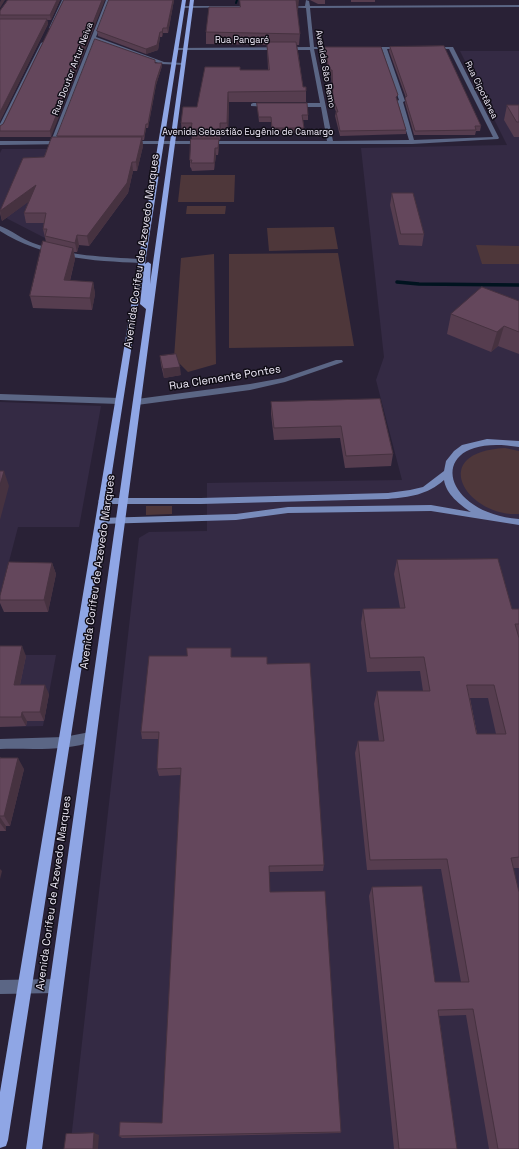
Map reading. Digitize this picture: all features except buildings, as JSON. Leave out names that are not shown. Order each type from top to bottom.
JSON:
[{"type":"main road","name":"Avenida Corifeu de Azevedo Marques","points":[[0,1140],[184,0]]},
{"type":"main road","name":"Avenida Corifeu de Azevedo Marques","points":[[34,1149],[192,0]]},
{"type":"main road","points":[[142,261],[148,263],[144,304],[150,309]]},
{"type":"street","points":[[48,33],[64,0]]},
{"type":"street","name":"Rua Doutor Artur Neiva","points":[[53,143],[108,0]]},
{"type":"street","name":"Avenida São Remo","points":[[306,0],[312,48],[320,81],[322,105],[330,141]]},
{"type":"street","points":[[182,6],[259,6]]},
{"type":"street","points":[[280,6],[519,6]]},
{"type":"street","points":[[46,22],[53,22]]},
{"type":"street","points":[[0,129],[46,38]]},
{"type":"street","points":[[94,38],[163,63],[183,64]]},
{"type":"street","name":"Rua Pangaré","points":[[176,49],[345,48]]},
{"type":"street","points":[[361,48],[406,48]]},
{"type":"street","points":[[384,48],[402,101],[400,101],[412,142]]},
{"type":"street","name":"Rua Cipotânea","points":[[429,48],[451,48],[496,138]]},
{"type":"street","points":[[253,105],[276,105]]},
{"type":"street","points":[[291,105],[322,105]]},
{"type":"street","name":"Avenida Sebastião Eugênio de Camargo","points":[[121,142],[412,142],[496,138]]},
{"type":"street","points":[[0,143],[68,143]]},
{"type":"street","points":[[0,228],[16,239],[36,247],[87,256],[142,261]]},
{"type":"street","name":"Rua Clemente Pontes","points":[[137,402],[257,386],[285,380],[339,362]]},
{"type":"street","points":[[0,397],[119,401]]},
{"type":"street","points":[[103,501],[201,501],[388,496],[414,493],[431,487],[448,472],[453,457],[468,446],[489,440],[506,441],[519,444]]},
{"type":"street","points":[[448,472],[451,486],[461,500],[478,512],[499,520]]},
{"type":"street","points":[[100,521],[236,517],[288,510],[431,508],[519,522]]},
{"type":"street","points":[[0,744],[64,742],[90,737]]},
{"type":"street","points":[[0,987],[56,986]]},
{"type":"shaded area","points":[[460,51],[519,51],[519,1149],[70,1149],[139,538],[149,532],[207,531],[207,483],[402,480],[376,380],[384,357],[361,148],[507,145]]},
{"type":"shaded area","points":[[2,149],[75,149],[45,238],[8,219],[0,212],[0,153]]},
{"type":"shaded area","points":[[181,175],[235,175],[234,202],[178,202]]},
{"type":"shaded area","points":[[187,206],[226,206],[225,214],[186,214]]},
{"type":"shaded area","points":[[334,227],[338,249],[269,251],[267,228]]},
{"type":"shaded area","points":[[476,245],[519,246],[519,264],[482,264]]},
{"type":"shaded area","points":[[338,253],[354,346],[229,348],[229,254]]},
{"type":"shaded area","points":[[214,254],[216,364],[188,372],[174,358],[181,258]]},
{"type":"shaded area","points":[[0,402],[101,406],[79,527],[18,527],[0,596]]},
{"type":"shaded area","points":[[505,448],[519,451],[519,514],[500,512],[484,506],[471,495],[463,484],[461,471],[467,460],[481,452]]},
{"type":"shaded area","points":[[146,506],[172,506],[172,514],[146,515]]},
{"type":"shaded area","points":[[0,655],[56,655],[43,726],[0,727]]},
{"type":"waterway","points":[[397,282],[419,284],[519,285]]}]
